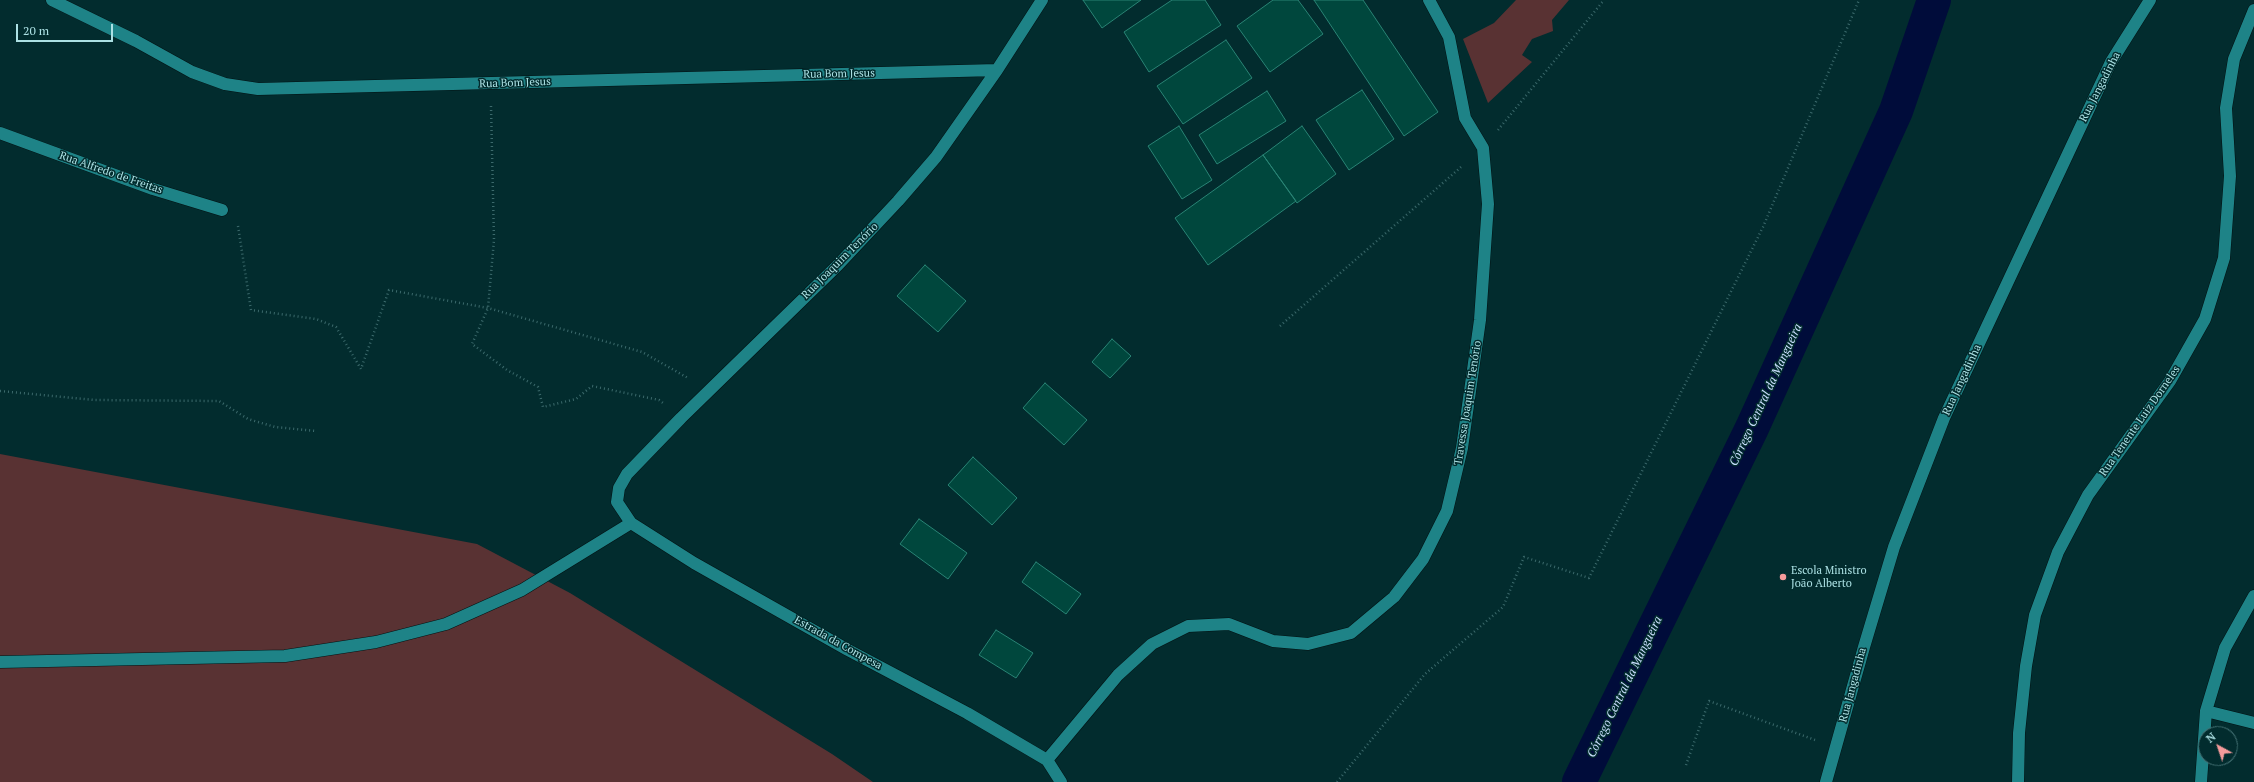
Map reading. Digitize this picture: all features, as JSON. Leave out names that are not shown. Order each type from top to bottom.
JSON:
[{"type":"street","name":"Rua Bom Jesus","points":[[52,0],[136,41],[192,72],[225,84],[258,89],[998,70]]},
{"type":"street","name":"Rua Joaquim Tenório","points":[[617,502],[619,488],[627,474],[681,418],[838,265],[898,201],[936,157],[998,70],[1042,0]]},
{"type":"street","name":"Travessa Joaquim Tenório","points":[[1047,760],[1118,675],[1152,644],[1188,626],[1229,624],[1273,641],[1308,644],[1350,633],[1394,597],[1423,559],[1447,511],[1462,448],[1480,320],[1488,204],[1483,148],[1464,118],[1449,37],[1429,0]]},
{"type":"street","name":"Rua Jangadinha","points":[[1826,782],[1894,547],[1944,418],[2111,62],[2150,0]]},
{"type":"street","name":"Rua Tenente Luiz Dorneles","points":[[2018,782],[2019,733],[2026,666],[2035,615],[2058,552],[2088,495],[2178,368],[2205,319],[2222,266],[2224,258],[2230,176],[2226,108],[2234,59],[2254,10]]},
{"type":"street","name":"Rua Alfredo de Freitas","points":[[0,133],[152,189],[222,210]]},
{"type":"street","name":"Estrada da Compesa","points":[[617,502],[631,523],[694,563],[848,650],[968,713],[1047,760],[1060,782]]},
{"type":"street","points":[[0,662],[284,656],[376,642],[446,624],[522,590],[631,523]]},
{"type":"street","points":[[2201,782],[2206,711],[2225,648],[2254,596]]},
{"type":"street","points":[[2206,711],[2254,723]]},
{"type":"path","points":[[1280,326],[1483,148],[1604,0]]},
{"type":"path","points":[[1338,782],[1425,674],[1503,607],[1524,557],[1590,578],[1763,227],[1859,0]]},
{"type":"path","points":[[491,84],[494,240],[488,308],[472,344],[507,370],[538,386],[543,407],[576,399],[592,386],[659,400],[681,418]]},
{"type":"path","points":[[222,210],[237,219],[251,310],[316,319],[336,326],[361,369],[389,290],[488,308],[642,352],[710,390]]},
{"type":"path","points":[[0,391],[95,400],[219,401],[248,419],[275,427],[316,431]]},
{"type":"path","points":[[1686,765],[1709,701],[1836,747]]},
{"type":"shaded area","points":[[1516,0],[1569,0],[1552,20],[1553,31],[1532,39],[1522,55],[1532,62],[1488,103],[1463,39],[1494,23]]},
{"type":"shaded area","points":[[0,454],[477,544],[570,593],[832,754],[873,782],[0,782]]},
{"type":"building","points":[[1083,0],[1141,0],[1102,28]]},
{"type":"building","points":[[1172,0],[1205,0],[1221,25],[1149,72],[1124,32]]},
{"type":"building","points":[[1273,0],[1298,0],[1323,34],[1270,72],[1237,26]]},
{"type":"building","points":[[1314,0],[1363,0],[1438,112],[1404,136]]},
{"type":"building","points":[[1226,40],[1252,78],[1183,124],[1157,86]]},
{"type":"building","points":[[1362,90],[1394,139],[1349,170],[1316,120]]},
{"type":"building","points":[[1267,91],[1286,121],[1217,164],[1199,135]]},
{"type":"building","points":[[1179,126],[1212,180],[1182,199],[1148,146]]},
{"type":"building","points":[[1302,126],[1336,174],[1297,203],[1263,155]]},
{"type":"building","points":[[1263,155],[1296,201],[1208,265],[1175,218]]},
{"type":"building","points":[[925,265],[966,301],[938,332],[897,296]]},
{"type":"building","points":[[1112,339],[1131,356],[1110,378],[1092,362]]},
{"type":"building","points":[[1045,383],[1087,420],[1064,445],[1023,408]]},
{"type":"building","points":[[973,457],[1017,498],[992,525],[948,485]]},
{"type":"building","points":[[919,519],[967,553],[948,579],[900,544]]},
{"type":"building","points":[[1036,562],[1081,594],[1066,614],[1022,582]]},
{"type":"building","points":[[996,630],[1033,653],[1016,678],[979,655]]},
{"type":"waterway","name":"Córrego Central da Mangueira","points":[[1579,782],[1752,428],[1896,111],[1934,0]]},
{"type":"place","name":"Escola Ministro João Alberto","points":[[1783,577]]}]
